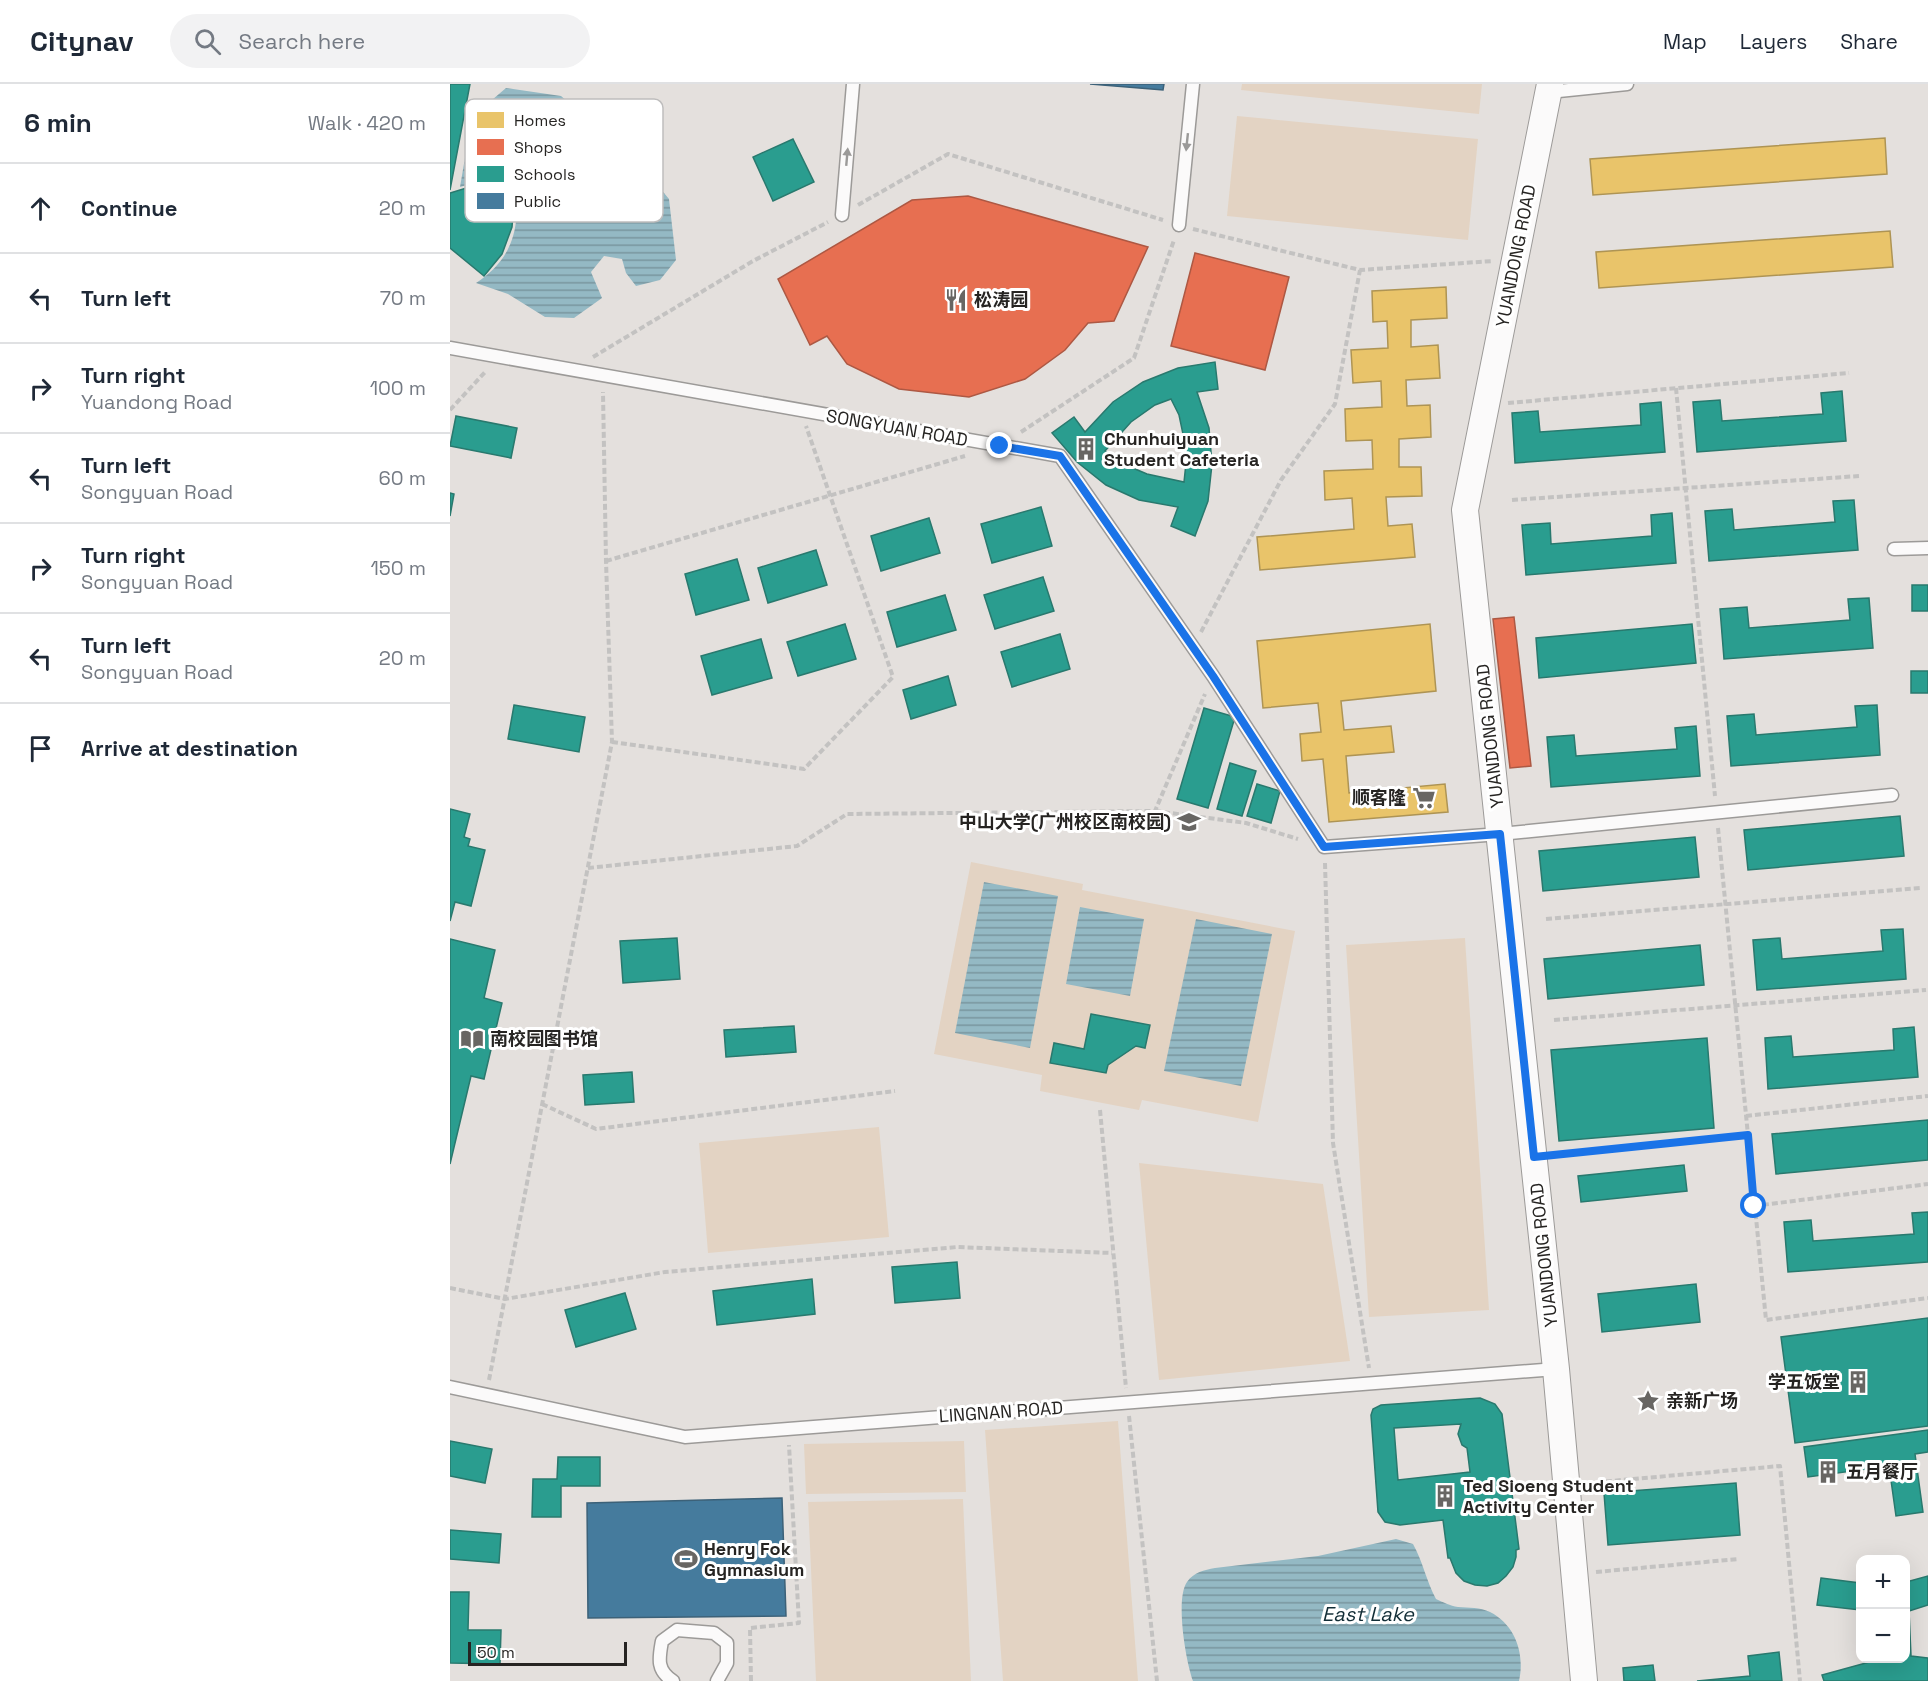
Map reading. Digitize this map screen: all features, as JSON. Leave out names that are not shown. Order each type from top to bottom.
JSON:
[{"type":"street","name":"YUANDONG ROAD","points":[[1549,88],[1465,510],[1556,1369],[1584,1681]]},
{"type":"lane","points":[[842,215],[853,84]]},
{"type":"lane","points":[[1179,225],[1193,84]]},
{"type":"lane","points":[[1549,88],[1627,84]]},
{"type":"lane","name":"SONGYUAN ROAD","points":[[450,348],[1060,456],[1213,676],[1324,847]]},
{"type":"lane","points":[[1894,549],[1928,548]]},
{"type":"lane","points":[[1324,847],[1500,834],[1892,795]]},
{"type":"lane","name":"LINGNAN ROAD","points":[[450,1388],[685,1437],[1556,1369]]},
{"type":"lane","points":[[673,1681],[666,1676],[658,1663],[662,1641],[677,1630],[714,1633],[727,1643],[727,1663],[717,1681]]},
{"type":"path","points":[[572,370],[753,261],[842,215],[948,154],[1179,225],[1360,270],[1516,260]]},
{"type":"path","points":[[1193,648],[1281,480],[1335,404],[1360,270]]},
{"type":"path","points":[[450,410],[500,357]]},
{"type":"path","points":[[1486,404],[1849,373]]},
{"type":"path","points":[[486,1395],[612,742],[606,572],[603,376]]},
{"type":"path","points":[[1676,388],[1766,1320],[1928,1298]]},
{"type":"path","points":[[612,742],[804,769],[893,677],[801,411]]},
{"type":"path","points":[[1512,500],[1859,476]]},
{"type":"path","points":[[1155,810],[1213,676]]},
{"type":"path","points":[[588,868],[797,846],[847,814],[1155,810],[1246,823],[1324,847],[1333,1143],[1371,1383]]},
{"type":"path","points":[[1546,919],[1920,888]]},
{"type":"path","points":[[1554,1020],[1926,990]]},
{"type":"path","points":[[542,1104],[596,1129],[895,1091]]},
{"type":"path","points":[[1746,1116],[1928,1096]]},
{"type":"path","points":[[1534,1157],[1748,1135]]},
{"type":"path","points":[[1754,1206],[1928,1184]]},
{"type":"path","points":[[450,1288],[505,1299],[665,1272],[957,1247],[1112,1253]]},
{"type":"path","points":[[751,1681],[750,1628],[799,1623],[789,1429]]},
{"type":"path","points":[[1567,1485],[1780,1466],[1800,1681]]},
{"type":"path","points":[[1575,1575],[1738,1559]]},
{"type":"shaded area","points":[[1242,84],[1482,84],[1479,114],[1241,90]]},
{"type":"shaded area","points":[[1237,116],[1478,139],[1468,240],[1227,216]]},
{"type":"shaded area","points":[[971,862],[1083,884],[1082,890],[1295,931],[1258,1122],[1142,1100],[1139,1110],[1040,1091],[1042,1075],[934,1054]]},
{"type":"shaded area","points":[[1465,938],[1489,1310],[1369,1317],[1346,945]]},
{"type":"shaded area","points":[[879,1127],[889,1237],[708,1253],[699,1143]]},
{"type":"shaded area","points":[[1139,1163],[1323,1184],[1350,1361],[1159,1380]]},
{"type":"shaded area","points":[[1118,1421],[1138,1681],[1003,1681],[985,1430]]},
{"type":"shaded area","points":[[964,1441],[966,1492],[806,1494],[804,1444]]},
{"type":"shaded area","points":[[963,1499],[971,1681],[816,1681],[808,1502]]},
{"type":"water","points":[[506,88],[561,96],[564,99],[493,99]]},
{"type":"water","points":[[465,158],[465,186],[460,187]]},
{"type":"water","points":[[663,192],[669,199],[676,260],[660,280],[636,286],[626,273],[622,259],[604,256],[591,272],[602,298],[574,318],[545,317],[508,294],[476,283],[501,261],[514,235],[516,222],[663,222]]},
{"type":"water","points":[[984,882],[1058,896],[1030,1048],[955,1033]]},
{"type":"water","points":[[1080,907],[1144,919],[1130,996],[1066,984]]},
{"type":"water","points":[[1196,919],[1272,934],[1241,1086],[1164,1071]]},
{"type":"water","name":"East Lake","points":[[1396,1539],[1413,1544],[1436,1599],[1455,1606],[1486,1610],[1506,1625],[1517,1642],[1521,1661],[1519,1681],[1193,1681],[1185,1646],[1182,1602],[1187,1582],[1193,1576],[1215,1568],[1318,1556]]},
{"type":"building: Homes","points":[[1885,138],[1887,174],[1593,195],[1590,159]]},
{"type":"building: Homes","points":[[1890,231],[1893,267],[1599,288],[1596,252]]},
{"type":"building: Homes","points":[[1446,287],[1447,318],[1411,320],[1411,347],[1438,345],[1440,378],[1406,380],[1407,406],[1430,405],[1431,437],[1399,439],[1399,467],[1421,467],[1422,496],[1386,497],[1388,526],[1412,524],[1415,557],[1260,570],[1257,537],[1354,529],[1352,498],[1325,500],[1324,471],[1373,469],[1372,440],[1346,441],[1345,409],[1382,407],[1381,381],[1353,383],[1351,350],[1388,348],[1387,321],[1373,322],[1372,291]]},
{"type":"building: Homes","points":[[1430,624],[1436,691],[1341,701],[1344,730],[1391,726],[1394,752],[1346,756],[1349,793],[1445,784],[1448,812],[1329,822],[1323,759],[1302,761],[1300,734],[1321,732],[1318,703],[1263,708],[1257,641]]},
{"type":"building: Homes","points":[[1928,1330],[1928,1421],[1806,1433],[1803,1402],[1919,1391],[1916,1360],[1802,1372],[1799,1343]]},
{"type":"building: Shops","name":"松涛园","points":[[968,196],[1148,247],[1114,321],[1088,323],[1065,350],[1025,379],[969,397],[899,389],[847,364],[827,336],[810,345],[778,279],[912,200]]},
{"type":"building: Shops","points":[[1195,253],[1289,277],[1265,370],[1171,346]]},
{"type":"building: Shops","points":[[1514,617],[1531,766],[1510,768],[1493,619]]},
{"type":"building: Schools","points":[[450,84],[470,84],[467,99],[465,99],[465,110],[450,190]]},
{"type":"building: Schools","points":[[793,139],[814,182],[773,201],[753,157]]},
{"type":"building: Schools","points":[[465,188],[465,222],[512,222],[502,254],[484,276],[450,248],[450,193]]},
{"type":"building: Schools","name":"Chunhuiyuan Student Cafeteria","points":[[1215,362],[1218,389],[1197,392],[1209,428],[1212,464],[1208,501],[1195,536],[1171,526],[1178,507],[1139,500],[1106,485],[1077,462],[1052,433],[1074,417],[1085,432],[1113,402],[1143,382],[1178,368]],"holes":[[[1171,399],[1179,415],[1186,463],[1184,482],[1147,474],[1121,463],[1105,451],[1131,422],[1155,405]]]},
{"type":"building: Schools","points":[[1842,391],[1846,441],[1697,452],[1693,402],[1720,400],[1722,421],[1823,414],[1821,393]]},
{"type":"building: Schools","points":[[1661,402],[1665,452],[1515,463],[1512,413],[1538,411],[1540,432],[1641,425],[1640,404]]},
{"type":"building: Schools","points":[[456,416],[517,428],[511,458],[450,446]]},
{"type":"building: Schools","points":[[450,493],[454,494],[450,516]]},
{"type":"building: Schools","points":[[1854,500],[1858,550],[1709,561],[1705,511],[1732,509],[1734,530],[1835,522],[1833,501]]},
{"type":"building: Schools","points":[[1041,507],[1052,546],[992,563],[981,524]]},
{"type":"building: Schools","points":[[1672,513],[1676,563],[1526,575],[1522,525],[1550,523],[1551,544],[1652,536],[1651,515]]},
{"type":"building: Schools","points":[[929,518],[940,553],[881,571],[871,536]]},
{"type":"building: Schools","points":[[816,550],[827,585],[768,603],[758,568]]},
{"type":"building: Schools","points":[[737,559],[749,600],[696,615],[685,574]]},
{"type":"building: Schools","points":[[1043,577],[1054,611],[995,629],[984,595]]},
{"type":"building: Schools","points":[[1912,585],[1928,585],[1928,611],[1912,611]]},
{"type":"building: Schools","points":[[945,595],[956,630],[897,647],[887,612]]},
{"type":"building: Schools","points":[[1869,598],[1873,648],[1724,659],[1720,609],[1747,607],[1749,628],[1850,620],[1848,599]]},
{"type":"building: Schools","points":[[845,624],[856,659],[798,676],[787,642]]},
{"type":"building: Schools","points":[[1692,624],[1696,663],[1539,678],[1536,638]]},
{"type":"building: Schools","points":[[1060,634],[1070,669],[1012,687],[1001,652]]},
{"type":"building: Schools","points":[[761,639],[772,678],[712,695],[701,656]]},
{"type":"building: Schools","points":[[1911,671],[1928,671],[1928,693],[1911,693]]},
{"type":"building: Schools","points":[[948,676],[956,705],[911,719],[903,690]]},
{"type":"building: Schools","points":[[514,705],[585,717],[579,752],[508,739]]},
{"type":"building: Schools","points":[[1877,705],[1880,755],[1731,766],[1727,716],[1754,714],[1756,735],[1857,727],[1855,706]]},
{"type":"building: Schools","points":[[1204,708],[1235,717],[1208,808],[1177,799]]},
{"type":"building: Schools","points":[[1696,726],[1700,776],[1551,787],[1547,737],[1574,735],[1576,756],[1677,749],[1675,728]]},
{"type":"building: Schools","points":[[1230,763],[1256,771],[1242,816],[1217,809]]},
{"type":"building: Schools","points":[[1257,784],[1280,791],[1271,823],[1247,816]]},
{"type":"building: Schools","points":[[450,809],[470,814],[464,837],[470,839],[468,846],[485,850],[471,906],[455,902],[450,921]]},
{"type":"building: Schools","points":[[1900,816],[1904,856],[1748,870],[1744,830]]},
{"type":"building: Schools","points":[[1695,837],[1699,877],[1543,891],[1539,851]]},
{"type":"building: Schools","points":[[1903,929],[1906,979],[1757,990],[1753,940],[1780,938],[1782,959],[1883,951],[1881,930]]},
{"type":"building: Schools","points":[[677,938],[680,979],[623,983],[620,941]]},
{"type":"building: Schools","name":"南校园图书馆","points":[[450,939],[495,950],[484,998],[502,1003],[484,1079],[471,1076],[450,1164]]},
{"type":"building: Schools","points":[[1700,945],[1704,985],[1548,999],[1544,959]]},
{"type":"building: Schools","points":[[1091,1014],[1150,1025],[1145,1048],[1136,1046],[1108,1065],[1106,1073],[1050,1063],[1054,1043],[1084,1049]]},
{"type":"building: Schools","points":[[794,1026],[796,1052],[726,1057],[724,1030]]},
{"type":"building: Schools","points":[[1914,1027],[1918,1077],[1768,1089],[1765,1038],[1791,1036],[1793,1057],[1894,1050],[1893,1029]]},
{"type":"building: Schools","points":[[1707,1038],[1714,1128],[1559,1141],[1551,1050]]},
{"type":"building: Schools","points":[[632,1072],[634,1102],[585,1105],[583,1075]]},
{"type":"building: Schools","points":[[1928,1120],[1928,1160],[1776,1174],[1772,1134]]},
{"type":"building: Schools","points":[[1684,1165],[1687,1191],[1581,1202],[1578,1176]]},
{"type":"building: Schools","points":[[1928,1212],[1928,1262],[1788,1272],[1784,1222],[1811,1220],[1813,1241],[1914,1234],[1912,1213]]},
{"type":"building: Schools","points":[[957,1262],[960,1298],[895,1303],[892,1267]]},
{"type":"building: Schools","points":[[812,1279],[815,1314],[717,1325],[713,1291]]},
{"type":"building: Schools","points":[[1696,1284],[1700,1322],[1602,1332],[1598,1294]]},
{"type":"building: Schools","points":[[625,1293],[636,1329],[576,1347],[565,1310]]},
{"type":"building: Schools","name":"学五饭堂","points":[[1928,1318],[1928,1426],[1795,1443],[1781,1337]]},
{"type":"building: Schools","name":"Ted Sioeng Student Activity Center","points":[[1480,1398],[1495,1404],[1502,1414],[1519,1549],[1516,1550],[1513,1567],[1498,1583],[1487,1586],[1475,1585],[1464,1581],[1456,1573],[1448,1558],[1443,1520],[1400,1525],[1385,1522],[1378,1512],[1371,1415],[1373,1409],[1381,1405]],"holes":[[[1461,1424],[1458,1434],[1462,1445],[1467,1448],[1470,1472],[1398,1480],[1394,1428]]]},
{"type":"building: Schools","name":"五月餐厅","points":[[1928,1430],[1928,1452],[1915,1454],[1923,1512],[1896,1516],[1889,1466],[1808,1477],[1804,1447]]},
{"type":"building: Schools","points":[[450,1441],[492,1449],[485,1483],[450,1476]]},
{"type":"building: Schools","points":[[558,1457],[600,1457],[600,1486],[561,1486],[561,1517],[532,1517],[533,1479],[557,1479]]},
{"type":"building: Schools","points":[[1736,1483],[1740,1535],[1608,1545],[1604,1493]]},
{"type":"building: Schools","points":[[450,1530],[501,1534],[499,1563],[450,1559]]},
{"type":"building: Schools","points":[[1928,1576],[1928,1605],[1910,1611],[1910,1581]]},
{"type":"building: Schools","points":[[1821,1578],[1856,1582],[1856,1610],[1817,1605]]},
{"type":"building: Schools","points":[[450,1592],[469,1592],[468,1630],[501,1630],[500,1664],[450,1663]]},
{"type":"building: Schools","points":[[1910,1634],[1911,1656],[1928,1658],[1928,1681],[1824,1681],[1822,1675],[1866,1663],[1910,1663]]},
{"type":"building: Schools","points":[[1779,1652],[1782,1681],[1697,1681],[1750,1676],[1748,1656]]},
{"type":"building: Schools","points":[[1653,1665],[1655,1681],[1624,1681],[1623,1668]]},
{"type":"building: Public","points":[[1090,84],[1164,84],[1163,90]]},
{"type":"building: Public","name":"Henry Fok Gymnasium","points":[[782,1498],[786,1616],[588,1618],[587,1503]]},
{"type":"place","name":"松涛园","points":[[956,300]]},
{"type":"place","name":"Chunhuiyuan Student Cafeteria","points":[[1086,449]]},
{"type":"place","name":"顺客隆","points":[[1424,798]]},
{"type":"place","name":"中山大学(广州校区南校园)","points":[[1189,822]]},
{"type":"place","name":"南校园图书馆","points":[[472,1039]]},
{"type":"place","name":"学五饭堂","points":[[1858,1382]]},
{"type":"place","name":"亲新广场","points":[[1648,1401]]},
{"type":"place","name":"五月餐厅","points":[[1828,1472]]},
{"type":"place","name":"Ted Sioeng Student Activity Center","points":[[1445,1496]]},
{"type":"place","name":"Henry Fok Gymnasium","points":[[686,1559]]},
{"type":"route","points":[[1000,446],[1060,456],[1213,676],[1324,847],[1500,834],[1534,1157],[1748,1135],[1754,1206]]}]
